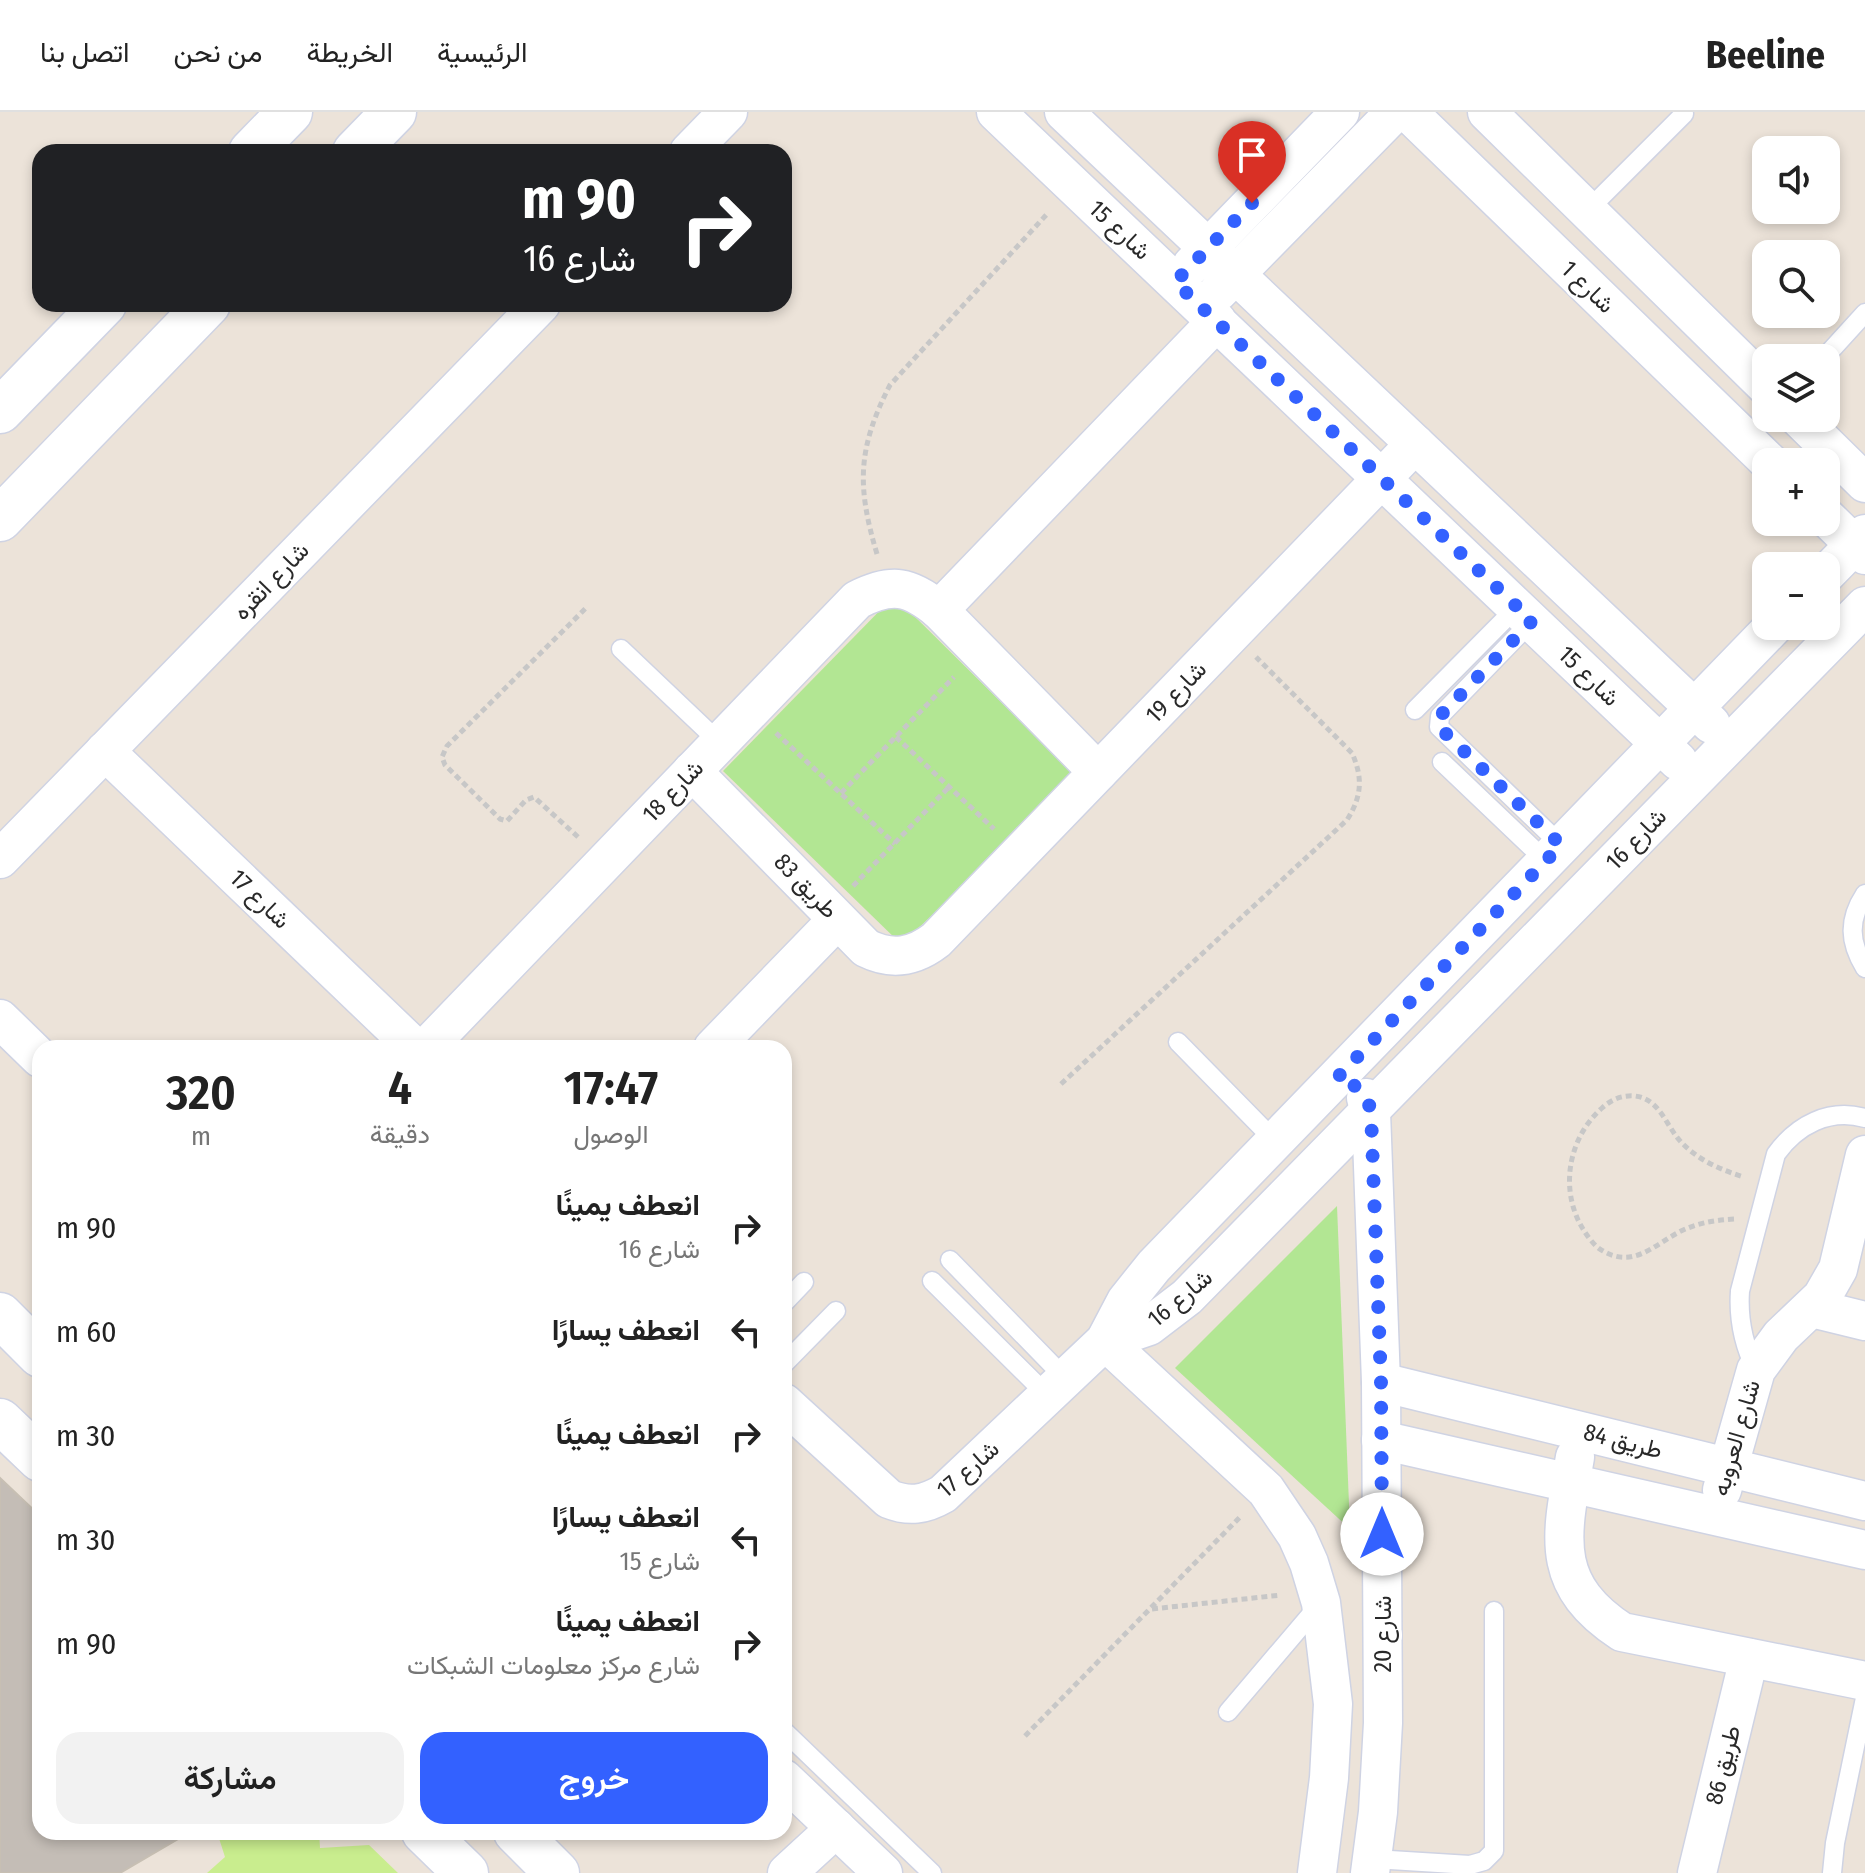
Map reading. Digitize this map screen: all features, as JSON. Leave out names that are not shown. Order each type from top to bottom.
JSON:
[{"type":"street","points":[[259,144],[290,112]]},
{"type":"street","points":[[363,144],[394,112]]},
{"type":"street","points":[[697,144],[728,112]]},
{"type":"street","name":"شارع 15","points":[[996,112],[1696,777]]},
{"type":"street","name":"شارع 15","points":[[1064,112],[1730,742]]},
{"type":"street","points":[[1175,282],[1340,112]]},
{"type":"street","points":[[939,610],[1210,315],[1236,275],[1395,112]]},
{"type":"street","name":"شارع 1","points":[[1408,112],[1755,448]]},
{"type":"street","points":[[1487,112],[1752,372]]},
{"type":"street","points":[[0,411],[96,312]]},
{"type":"street","points":[[0,519],[200,312]]},
{"type":"street","name":"شارع انقره","points":[[0,859],[533,312]]},
{"type":"street","points":[[1813,432],[1865,483]]},
{"type":"street","name":"شارع 19","points":[[936,940],[1415,444]]},
{"type":"street","points":[[1840,528],[1861,545],[1840,562]]},
{"type":"street","points":[[887,589],[904,588],[922,596],[939,610],[1098,772]]},
{"type":"street","name":"شارع 18","points":[[434,1040],[857,600],[887,589]]},
{"type":"street","name":"شارع 16","points":[[1105,1341],[1128,1335],[1169,1313],[1371,1112],[1865,606]]},
{"type":"street","name":"شارع 16","points":[[1105,1341],[1140,1282],[1760,640]]},
{"type":"street","name":"شارع 17","points":[[105,751],[407,1040]]},
{"type":"street","name":"طريق 83","points":[[692,771],[866,948],[890,956],[915,953],[936,940]]},
{"type":"street","points":[[720,1040],[834,915]]},
{"type":"street","points":[[0,1019],[32,1050]]},
{"type":"street","points":[[1336,1079],[1347,1081],[1364,1093],[1371,1112]]},
{"type":"street","name":"شارع 20","points":[[1371,1112],[1381,1382],[1383,1723],[1372,1866]]},
{"type":"street","name":"شارع العروبه","points":[[1715,1515],[1756,1370],[1781,1336],[1822,1297],[1838,1269],[1865,1155]]},
{"type":"street","points":[[1812,1308],[1865,1321]]},
{"type":"street","points":[[0,1315],[32,1347]]},
{"type":"street","points":[[1105,1341],[1266,1490],[1297,1536],[1320,1596],[1331,1674],[1333,1722],[1317,1873]]},
{"type":"street","name":"شارع 17","points":[[792,1411],[877,1491],[902,1504],[917,1505],[943,1494],[1105,1341]]},
{"type":"street","name":"طريق 84","points":[[1381,1382],[1865,1501]]},
{"type":"street","points":[[0,1421],[32,1451]]},
{"type":"street","points":[[1579,1430],[1564,1527],[1564,1552],[1570,1577],[1583,1600],[1601,1618],[1622,1632],[1865,1681]]},
{"type":"street","points":[[1381,1440],[1865,1550]]},
{"type":"street","name":"طريق 86","points":[[1697,1873],[1749,1658]]},
{"type":"street","points":[[1333,1722],[1383,1723]]},
{"type":"street","points":[[792,1787],[883,1873]]},
{"type":"street","points":[[787,1873],[836,1828]]},
{"type":"street","points":[[432,1840],[466,1873]]},
{"type":"street","points":[[524,1840],[557,1873]]},
{"type":"lane","points":[[1587,211],[1684,114]]},
{"type":"lane","points":[[1837,344],[1865,313]]},
{"type":"lane","points":[[1415,710],[1524,614]]},
{"type":"lane","points":[[1524,614],[1440,716],[1439,727],[1553,853]]},
{"type":"lane","points":[[621,649],[720,743]]},
{"type":"lane","points":[[1442,762],[1553,853]]},
{"type":"lane","points":[[1865,894],[1854,912],[1851,932],[1856,953],[1865,968]]},
{"type":"lane","points":[[1178,1042],[1275,1141]]},
{"type":"lane","points":[[1756,1370],[1743,1339],[1740,1291],[1776,1154],[1801,1127],[1818,1119],[1836,1115],[1865,1118]]},
{"type":"lane","points":[[950,1260],[1057,1387]]},
{"type":"lane","points":[[932,1281],[1057,1387]]},
{"type":"lane","points":[[792,1295],[804,1282]]},
{"type":"lane","points":[[792,1356],[836,1311]]},
{"type":"lane","points":[[1228,1712],[1320,1596]]},
{"type":"lane","points":[[1372,1866],[1470,1865],[1484,1861],[1494,1851],[1494,1611]]},
{"type":"lane","points":[[1832,1873],[1835,1843],[1865,1698]]},
{"type":"lane","points":[[792,1739],[932,1873]]},
{"type":"path","points":[[887,589],[863,497],[867,439],[876,411],[890,385],[1073,186]]},
{"type":"path","points":[[586,608],[447,746],[442,757],[445,765],[503,821],[507,821],[526,800],[534,797],[605,862]]},
{"type":"path","points":[[1061,1084],[1347,820],[1357,805],[1361,787],[1359,769],[1352,753],[1232,634]]},
{"type":"path","points":[[841,793],[979,650]]},
{"type":"path","points":[[751,710],[895,844]]},
{"type":"path","points":[[896,737],[1020,853]]},
{"type":"path","points":[[834,915],[949,787]]},
{"type":"path","points":[[1758,1221],[1737,1218],[1697,1224],[1647,1253],[1632,1258],[1616,1257],[1601,1250],[1588,1237],[1571,1202],[1569,1183],[1575,1146],[1583,1128],[1610,1101],[1623,1096],[1639,1096],[1652,1103],[1681,1142],[1712,1165],[1749,1179],[1768,1181]]},
{"type":"path","points":[[1025,1736],[1266,1490]]},
{"type":"path","points":[[1150,1609],[1320,1596]]},
{"type":"green space","points":[[894,596],[1080,780],[901,944],[723,771]]},
{"type":"green space","points":[[1337,1206],[1350,1529],[1175,1368]]},
{"type":"green space","points":[[220,1840],[320,1840],[320,1848],[369,1845],[398,1873],[207,1873],[225,1857]]},
{"type":"building","points":[[0,1478],[32,1508],[32,1840],[176,1840],[120,1873],[0,1873]]},
{"type":"route","points":[[1252,203],[1175,282],[1532,621],[1440,716],[1439,727],[1561,845],[1336,1079],[1347,1081],[1364,1093],[1371,1112],[1381,1382],[1382,1534]]}]
